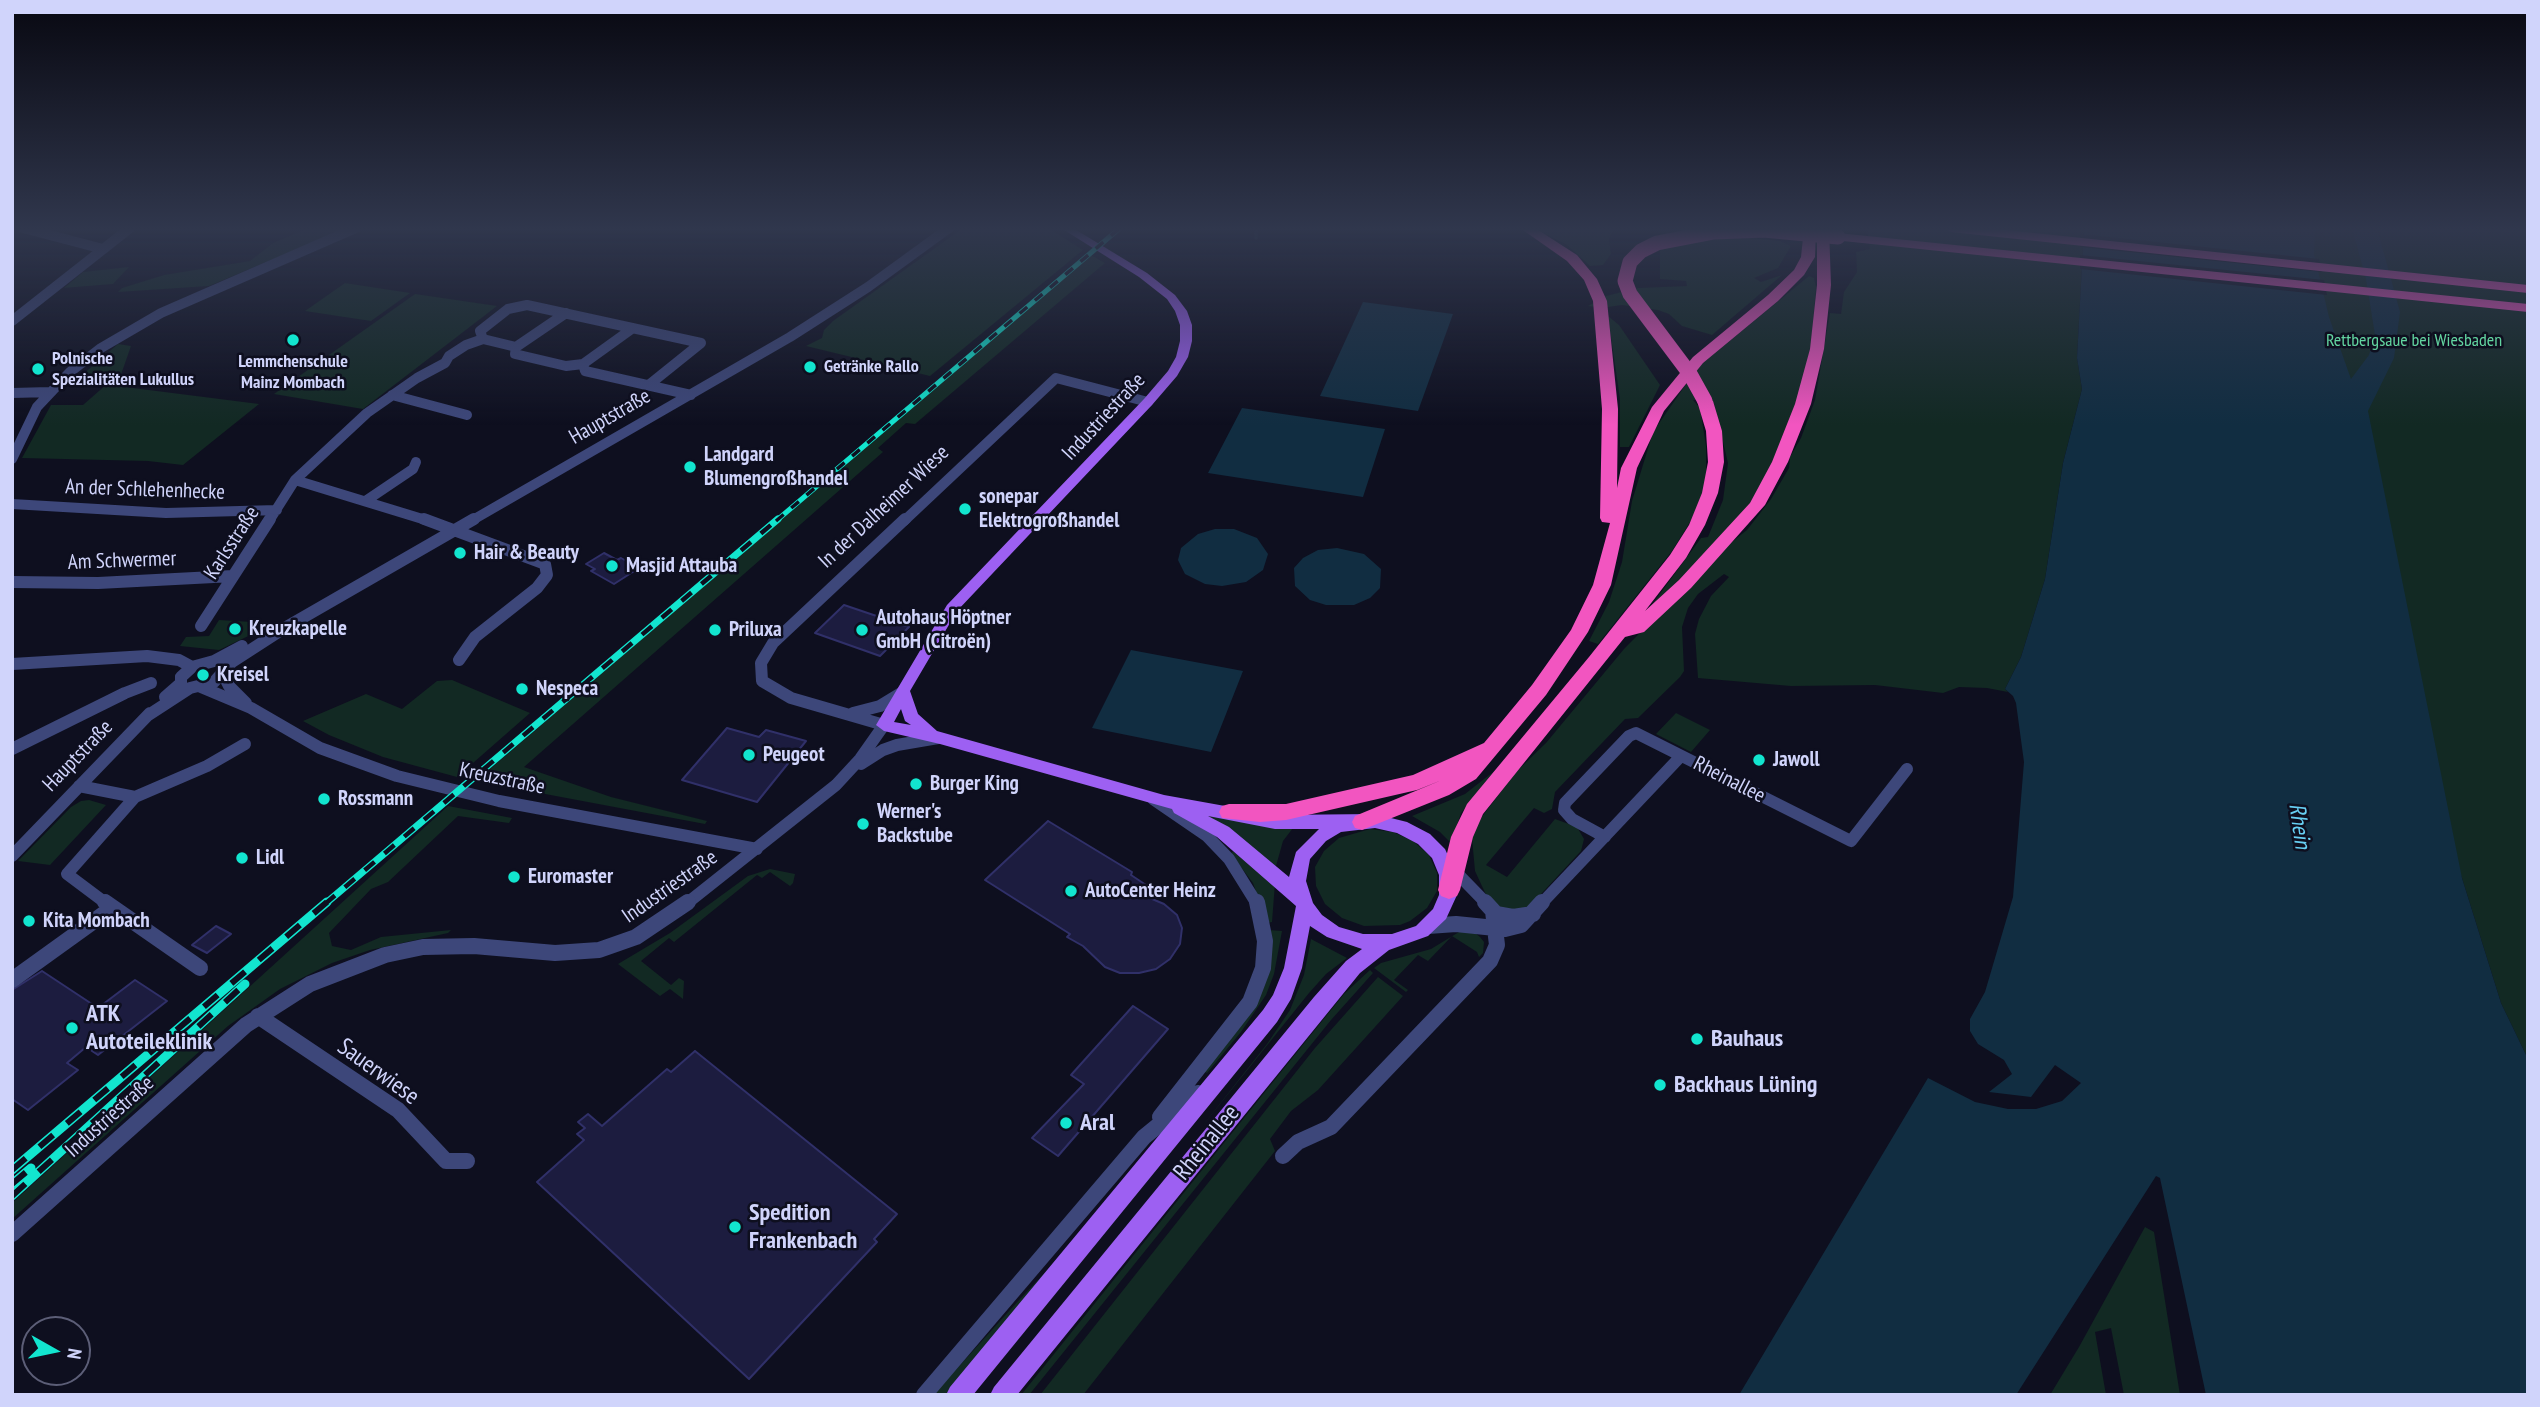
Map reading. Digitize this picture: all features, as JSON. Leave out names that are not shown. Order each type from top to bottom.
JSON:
[{"type":"highway","points":[[1594,601],[1605,559],[1608,529],[1610,422],[1604,324],[1597,294]]},
{"type":"highway","points":[[1447,871],[1474,810],[1677,558],[1697,525],[1710,493],[1716,446],[1705,401],[1690,374],[1630,294]]},
{"type":"highway","points":[[1359,822],[1457,782],[1481,763],[1512,724],[1560,662],[1594,601],[1614,542],[1625,482],[1646,429],[1670,393],[1698,360],[1777,294]]},
{"type":"highway","points":[[1619,632],[1638,628],[1685,584],[1757,505],[1780,462],[1803,404],[1817,349],[1823,294]]},
{"type":"highway","points":[[2388,294],[2528,308]]},
{"type":"highway","points":[[1229,812],[1286,812],[1417,782],[1465,762],[1491,744],[1512,724]]},
{"type":"main road","name":"Industriestraße","points":[[884,725],[926,649],[953,608],[1148,402],[1178,365],[1186,341],[1186,325],[1181,310],[1168,294]]},
{"type":"main road","points":[[903,692],[911,717],[940,738]]},
{"type":"main road","name":"In der Dalheimer Wiese","points":[[884,725],[1157,798],[1286,823],[1359,822]]},
{"type":"main road","name":"In der Dalheimer Wiese","points":[[1157,798],[1211,824],[1303,902]]},
{"type":"main road","points":[[1359,822],[1388,823],[1407,829],[1424,839],[1447,871],[1443,910],[1428,926],[1408,938],[1384,943],[1363,942],[1342,936],[1316,920],[1303,902],[1297,873],[1307,849],[1328,831],[1359,822]]},
{"type":"main road","name":"Rheinallee","points":[[958,1395],[1226,1071],[1281,999],[1293,968],[1303,902]]},
{"type":"main road","name":"Rheinallee","points":[[1002,1395],[1321,1003],[1353,967],[1384,943]]},
{"type":"street","points":[[12,321],[47,294]]},
{"type":"street","points":[[12,458],[41,401],[82,362],[131,329],[208,294]]},
{"type":"street","name":"Hauptstraße","points":[[191,686],[181,677],[192,667],[221,667],[691,395],[857,294]]},
{"type":"street","points":[[519,306],[527,304],[701,343],[650,384]]},
{"type":"street","name":"Karlsstraße","points":[[201,626],[295,480],[367,413],[417,378],[445,363],[449,356],[466,345],[483,339],[480,331],[508,309],[519,306]]},
{"type":"street","points":[[12,307],[26,310]]},
{"type":"street","points":[[566,313],[516,347],[515,354],[566,366],[583,364],[633,328]]},
{"type":"street","points":[[483,339],[516,347]]},
{"type":"street","points":[[583,364],[585,371],[691,395]]},
{"type":"street","name":"In der Dalheimer Wiese","points":[[884,725],[791,698],[762,681],[761,663],[773,643],[1056,377],[1148,402]]},
{"type":"street","points":[[12,395],[50,392]]},
{"type":"street","points":[[12,395],[41,401]]},
{"type":"street","points":[[392,395],[467,415]]},
{"type":"street","points":[[367,500],[413,469],[416,462]]},
{"type":"street","points":[[295,480],[367,500],[540,561],[548,570],[537,588],[475,637],[459,660]]},
{"type":"street","name":"An der Schlehenhecke","points":[[12,504],[166,513],[277,510]]},
{"type":"street","name":"Am Schwermer","points":[[12,582],[98,583],[233,576]]},
{"type":"street","points":[[12,664],[147,656],[179,660],[192,667]]},
{"type":"street","name":"Hauptstraße","points":[[14,853],[147,716],[191,686],[214,682],[221,667]]},
{"type":"street","name":"Kreuzstraße","points":[[221,667],[229,686],[251,708]]},
{"type":"street","points":[[12,749],[125,693],[151,683]]},
{"type":"street","name":"Kreuzstraße","points":[[191,686],[251,708],[320,748],[418,782],[572,815],[757,849]]},
{"type":"street","points":[[849,714],[876,707],[903,692]]},
{"type":"street","name":"Industriestraße","points":[[12,1234],[150,1108],[258,1016],[328,975],[395,953],[456,945],[571,953],[616,945],[636,937],[664,921],[846,775],[884,725]]},
{"type":"street","points":[[1605,837],[1564,810],[1568,798],[1629,736],[1636,733],[1681,756]]},
{"type":"street","points":[[846,775],[883,750],[940,738]]},
{"type":"street","points":[[200,968],[67,874],[135,797],[213,763],[246,744]]},
{"type":"street","name":"Rheinallee","points":[[1428,926],[1456,924],[1517,927],[1534,914],[1681,756],[1851,841],[1907,769]]},
{"type":"street","points":[[79,786],[135,797]]},
{"type":"street","points":[[1144,1137],[1250,1002],[1263,968],[1265,941],[1256,900],[1234,865],[1207,836],[1157,798]]},
{"type":"street","points":[[1447,871],[1493,911],[1509,917],[1534,914]]},
{"type":"street","points":[[12,980],[112,908]]},
{"type":"street","points":[[1283,1156],[1298,1142],[1331,1127],[1490,961],[1496,948],[1493,911]]},
{"type":"street","name":"Sauerwiese","points":[[258,1016],[398,1111],[446,1161],[467,1161]]},
{"type":"street","name":"Rheinallee","points":[[924,1395],[1144,1137],[1226,1071]]},
{"type":"street","name":"Rheinallee","points":[[1008,1395],[1038,1351]]},
{"type":"green space","points":[[330,294],[409,294],[371,321],[305,311]]},
{"type":"green space","points":[[415,294],[497,306],[363,409],[274,394]]},
{"type":"green space","points":[[871,294],[1030,294],[930,376],[806,346],[822,338],[824,330]]},
{"type":"green space","points":[[1046,294],[1069,294],[915,424],[906,423],[878,448],[883,452],[524,767],[611,797],[707,821],[705,824],[476,781]]},
{"type":"green space","points":[[1615,294],[1760,294],[1712,335],[1682,326],[1669,314],[1658,310],[1622,305],[1601,308],[1588,306]]},
{"type":"green space","points":[[1787,294],[1815,294],[1811,344],[1794,421],[1753,501],[1673,589],[1648,610],[1701,538],[1708,537],[1723,500],[1728,463],[1714,404],[1709,399],[1693,400],[1700,408],[1706,446],[1706,484],[1695,514],[1672,551],[1598,644],[1589,641],[1609,602],[1622,562],[1632,501],[1653,432],[1698,367]]},
{"type":"green space","points":[[1844,294],[2080,294],[2077,358],[2082,389],[2063,463],[2045,579],[2021,657],[2005,689],[2008,692],[1959,687],[1943,693],[1875,685],[1791,686],[1698,678],[1695,634],[1699,619],[1711,596],[1729,577],[1724,574],[1698,594],[1688,608],[1682,627],[1684,671],[1680,677],[1638,718],[1625,719],[1555,792],[1552,809],[1544,813],[1534,808],[1486,865],[1507,877],[1555,819],[1577,827],[1584,839],[1581,851],[1529,907],[1521,911],[1501,910],[1488,899],[1475,871],[1472,838],[1477,823],[1517,771],[1546,743],[1624,649],[1723,549],[1747,530],[1771,499],[1789,468],[1790,457],[1801,438],[1815,400],[1830,313],[1841,314]]},
{"type":"green space","name":"Rettbergsaue bei Wiesbaden","points":[[2234,294],[2528,294],[2528,1059],[2501,1003],[2462,878]]},
{"type":"green space","points":[[1608,316],[1619,325],[1660,385],[1629,447],[1620,447],[1620,399]]},
{"type":"green space","points":[[118,344],[131,346],[117,386],[259,404],[183,465],[148,461],[22,458],[51,405],[83,405],[107,384],[74,382]]},
{"type":"green space","points":[[219,620],[252,622],[263,629],[219,650],[180,646],[186,637],[209,636]]},
{"type":"green space","points":[[452,680],[530,713],[457,777],[383,757],[303,721],[366,694],[402,709],[437,681]]},
{"type":"green space","points":[[1676,713],[1710,730],[1691,752],[1656,734]]},
{"type":"green space","points":[[1493,772],[1461,813],[1451,843],[1440,832],[1412,816],[1465,794]]},
{"type":"green space","points":[[89,800],[106,805],[50,865],[18,861],[71,807]]},
{"type":"green space","points":[[448,806],[512,818],[509,823],[458,816],[388,882],[371,889],[329,933],[332,946],[351,950],[381,937],[451,930],[448,933],[370,950],[332,963],[280,989],[228,1026],[12,1219],[12,1203]]},
{"type":"green space","points":[[1208,815],[1293,828],[1283,841],[1276,866]]},
{"type":"green space","points":[[1370,829],[1393,832],[1413,841],[1429,855],[1437,873],[1437,891],[1427,908],[1400,925],[1364,926],[1342,918],[1325,904],[1316,886],[1315,867],[1324,851],[1339,838]]},
{"type":"green space","points":[[1233,851],[1275,883],[1272,922],[1267,923],[1253,883],[1231,854]]},
{"type":"green space","points":[[770,869],[795,874],[793,883],[790,886],[770,872],[762,878],[757,875],[674,942],[669,938],[641,961],[671,985],[679,978],[684,981],[683,999],[670,989],[660,996],[618,964],[670,933],[748,876]]},
{"type":"green space","points":[[1269,930],[1282,931],[1274,974],[1266,995],[1241,1032],[1207,1073],[1203,1071],[1241,1025]]},
{"type":"green space","points":[[1459,932],[1474,932],[1484,942],[1483,953],[1479,957],[1477,952],[1452,936]]},
{"type":"green space","points":[[1451,937],[1428,961],[1418,955],[1394,980],[1408,990],[1406,992],[1374,968],[1381,963],[1431,949]]},
{"type":"green space","points":[[1311,939],[1347,958],[1326,974],[1309,993],[1196,1134],[1267,1044],[1290,1010],[1304,975]]},
{"type":"green space","points":[[1370,970],[1373,973],[1331,1020],[1029,1395],[1021,1395],[1344,994]]},
{"type":"green space","points":[[1378,977],[1403,996],[1318,1090],[1291,1111],[1270,1139],[1275,1151],[1083,1395],[1040,1395],[1315,1048]]},
{"type":"green space","points":[[2145,1227],[2154,1232],[2180,1395],[2124,1395],[2111,1328],[2095,1332],[2106,1395],[2050,1395],[2079,1347]]},
{"type":"green space","points":[[1068,1248],[946,1395],[933,1395],[1020,1299]]},
{"type":"water","name":"Rhein","points":[[2080,294],[2323,294],[2351,379],[2369,355],[2375,335],[2368,294],[2395,294],[2400,312],[2394,358],[2368,411],[2462,878],[2501,1003],[2528,1059],[2528,1395],[2206,1395],[2160,1178],[2156,1176],[2016,1395],[1739,1395],[1928,1078],[1975,1102],[2008,1109],[2036,1109],[2062,1101],[2081,1083],[2055,1065],[2031,1097],[1989,1092],[2012,1074],[2004,1060],[1978,1044],[1970,1031],[1970,1019],[1985,992],[2013,897],[2024,762],[2016,703],[2005,689],[2021,657],[2045,579],[2063,463],[2082,389],[2077,358]]},
{"type":"water","points":[[1363,302],[1453,314],[1418,411],[1320,396]]},
{"type":"water","points":[[1242,408],[1385,429],[1363,497],[1208,473]]},
{"type":"water","points":[[1215,529],[1234,529],[1257,538],[1268,554],[1263,570],[1246,582],[1222,586],[1205,584],[1185,574],[1178,560],[1181,548],[1198,534]]},
{"type":"water","points":[[1337,548],[1364,554],[1381,569],[1380,588],[1370,598],[1354,605],[1326,605],[1310,600],[1295,586],[1294,568],[1303,558],[1318,550]]},
{"type":"water","points":[[1131,650],[1243,671],[1211,752],[1092,728]]},
{"type":"building","name":"Masjid Attauba","points":[[604,553],[617,560],[621,558],[639,568],[614,584],[591,571],[595,569],[586,564]]},
{"type":"building","name":"Autohaus Höptner GmbH (Citroën)","points":[[844,605],[909,627],[880,656],[815,633]]},
{"type":"building","name":"Peugeot","points":[[727,728],[759,737],[766,730],[806,741],[757,802],[682,780]]},
{"type":"building","name":"AutoCenter Heinz","points":[[1048,821],[1132,872],[1131,875],[1146,885],[1138,893],[1164,904],[1177,915],[1182,928],[1180,944],[1170,959],[1156,969],[1139,973],[1120,973],[1105,967],[1083,946],[1067,937],[1070,934],[985,880]]},
{"type":"building","name":"ATK Autoteileklinik","points":[[216,926],[231,934],[207,953],[192,945]]},
{"type":"building","name":"ATK Autoteileklinik","points":[[42,971],[98,1008],[135,980],[167,1001],[98,1055],[86,1047],[67,1063],[78,1070],[28,1110],[12,1099],[12,990]]},
{"type":"building","points":[[1133,1006],[1168,1029],[1058,1156],[1032,1138],[1084,1084],[1071,1075]]},
{"type":"building","name":"Spedition Frankenbach","points":[[695,1051],[897,1214],[874,1239],[877,1242],[749,1379],[537,1182],[584,1140],[577,1134],[585,1128],[578,1122],[588,1114],[602,1126],[667,1069],[671,1072]]},
{"type":"railway","points":[[776,521],[1043,294]]},
{"type":"railway","points":[[325,904],[778,519]]},
{"type":"railway","points":[[12,1170],[327,902]]},
{"type":"railway","points":[[12,1196],[245,984]]},
{"type":"railway","points":[[12,1184],[31,1168]]},
{"type":"place","name":"Lemmchenschule Mainz Mombach","points":[[293,340]]},
{"type":"place","name":"Getränke Rallo","points":[[810,367]]},
{"type":"place","name":"Polnische Spezialitäten Lukullus","points":[[38,369]]},
{"type":"place","name":"Landgard Blumengroßhandel","points":[[690,467]]},
{"type":"place","name":"sonepar Elektrogroßhandel","points":[[965,509]]},
{"type":"place","name":"Hair & Beauty","points":[[460,553]]},
{"type":"place","name":"Masjid Attauba","points":[[612,566]]},
{"type":"place","name":"Kreuzkapelle","points":[[235,629]]},
{"type":"place","name":"Priluxa","points":[[715,630]]},
{"type":"place","name":"Autohaus Höptner GmbH (Citroën)","points":[[862,630]]},
{"type":"place","name":"Kreisel","points":[[203,675]]},
{"type":"place","name":"Nespeca","points":[[522,689]]},
{"type":"place","name":"Peugeot","points":[[749,755]]},
{"type":"place","name":"Jawoll","points":[[1759,760]]},
{"type":"place","name":"Burger King","points":[[916,784]]},
{"type":"place","name":"Rossmann","points":[[324,799]]},
{"type":"place","name":"Werner's Backstube","points":[[863,824]]},
{"type":"place","name":"Lidl","points":[[242,858]]},
{"type":"place","name":"Euromaster","points":[[514,877]]},
{"type":"place","name":"AutoCenter Heinz","points":[[1071,891]]},
{"type":"place","name":"Kita Mombach","points":[[29,921]]},
{"type":"place","name":"ATK Autoteileklinik","points":[[72,1028]]},
{"type":"place","name":"Bauhaus","points":[[1697,1039]]},
{"type":"place","name":"Backhaus Lüning","points":[[1660,1085]]},
{"type":"place","name":"Aral","points":[[1066,1123]]},
{"type":"place","name":"Spedition Frankenbach","points":[[735,1227]]}]
